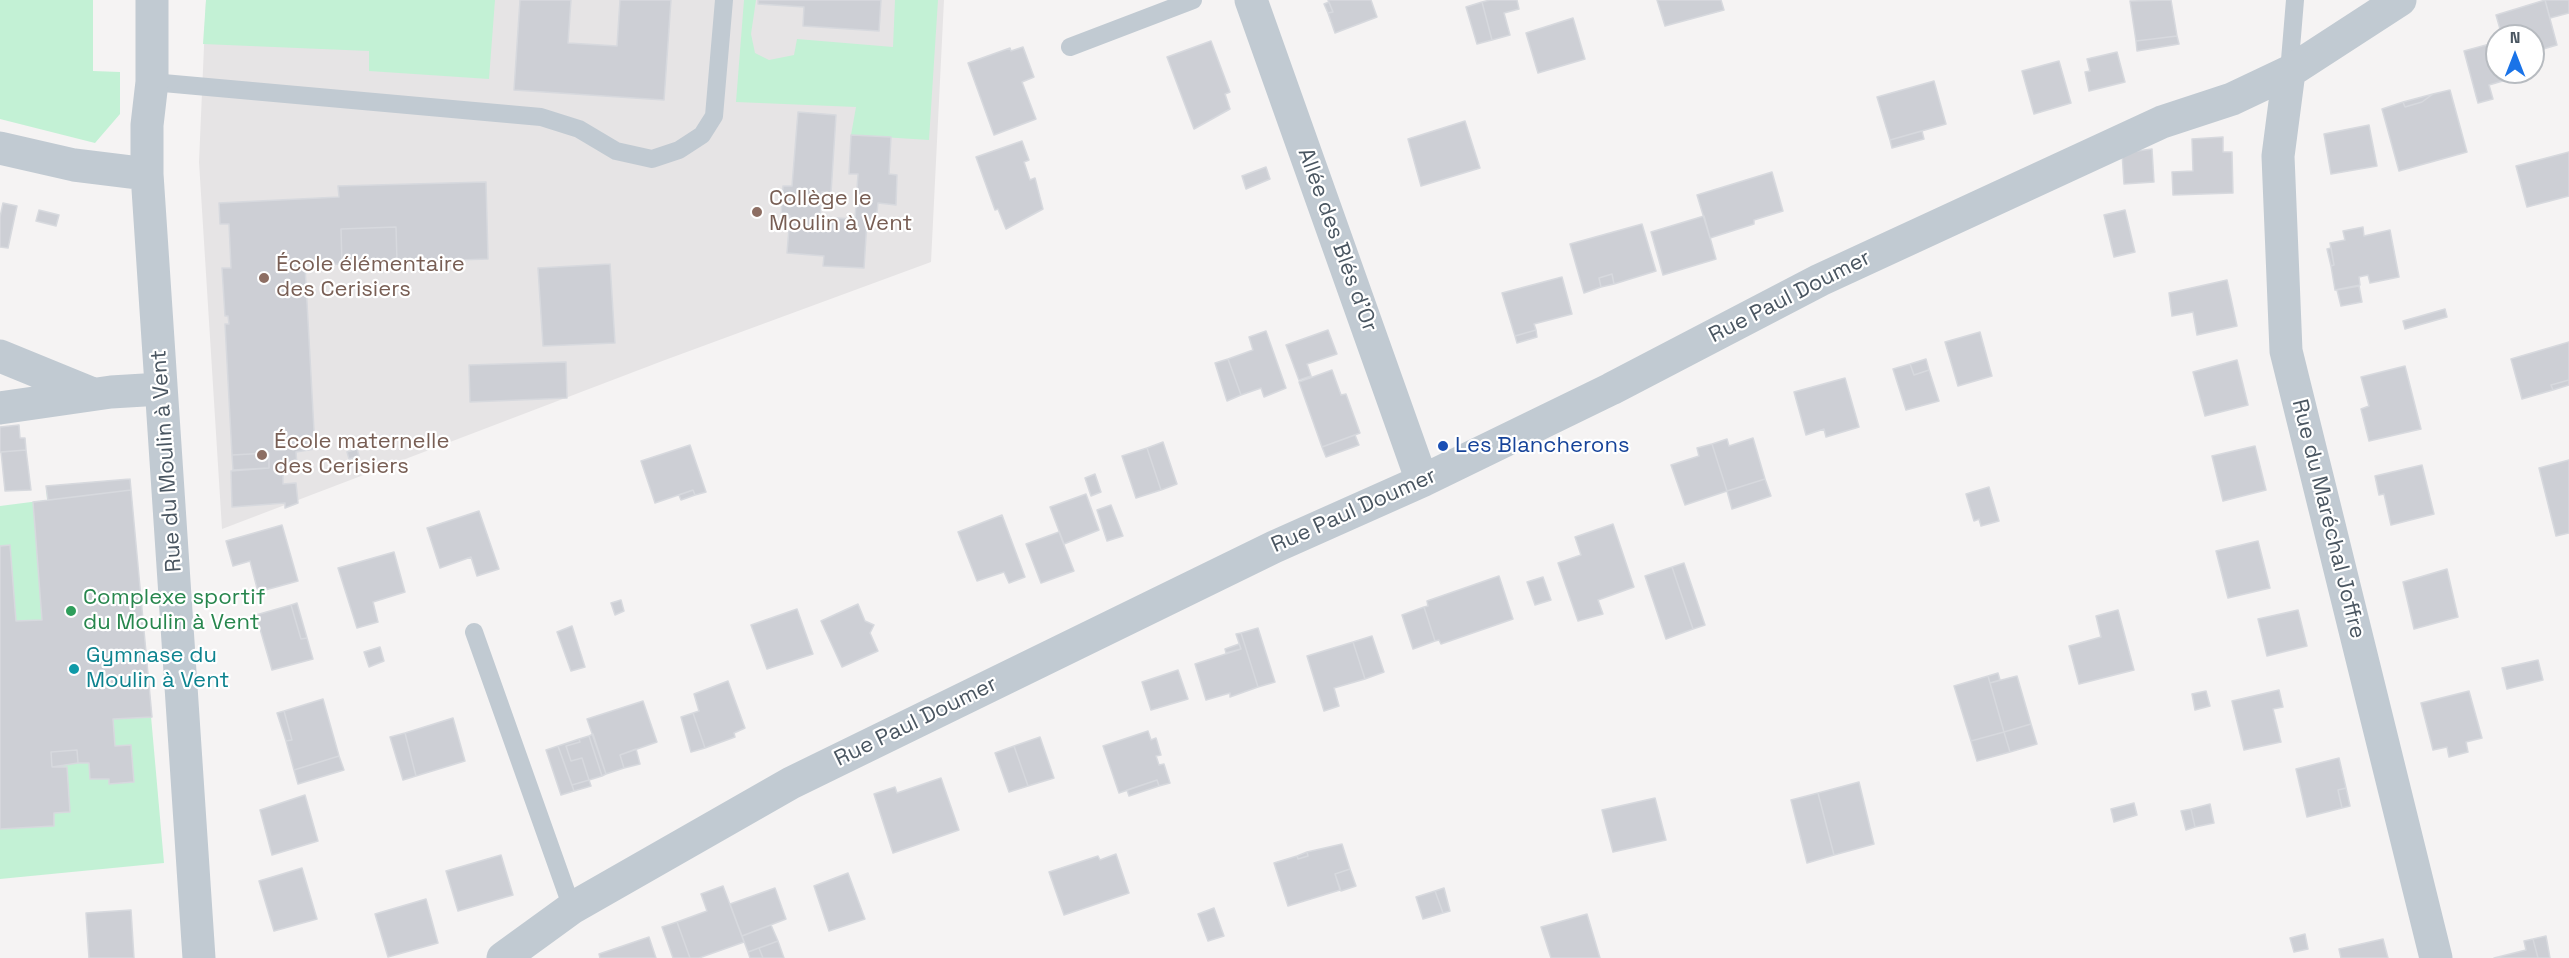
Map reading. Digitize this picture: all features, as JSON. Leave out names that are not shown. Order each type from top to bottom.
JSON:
[{"type":"street","name":"Rue du Moulin à Vent","points":[[152,0],[152,82],[147,125],[147,174],[199,958]]},
{"type":"street","name":"Allée des Blés d'Or","points":[[1251,0],[1422,481]]},
{"type":"street","name":"Rue Paul Doumer","points":[[503,958],[572,908],[791,783],[1274,546],[1422,481],[1611,389],[1820,280],[2162,122],[2232,99],[2289,72],[2400,0]]},
{"type":"street","name":"Rue du Maréchal Joffre","points":[[2289,72],[2278,156],[2286,351],[2436,958]]},
{"type":"street","points":[[0,148],[74,165],[147,174]]},
{"type":"street","points":[[0,356],[93,394]]},
{"type":"street","points":[[0,408],[93,394],[161,389]]},
{"type":"lane","points":[[152,82],[542,117],[579,129],[616,151],[652,159],[679,150],[702,135],[714,116],[724,0]]},
{"type":"lane","points":[[1070,47],[1193,0]]},
{"type":"lane","points":[[2289,72],[2295,0]]},
{"type":"lane","points":[[474,632],[572,908]]},
{"type":"shaded area","points":[[206,0],[944,0],[931,262],[665,360],[222,529],[199,162]]},
{"type":"green space","points":[[0,0],[93,0],[93,71],[120,72],[120,114],[95,143],[0,119]]},
{"type":"green space","points":[[206,0],[495,0],[489,79],[369,71],[369,51],[203,44]]},
{"type":"green space","points":[[744,0],[756,0],[751,34],[755,53],[769,60],[794,55],[797,39],[893,47],[895,0],[938,0],[929,140],[851,135],[856,107],[736,102]]},
{"type":"green space","name":"Complexe sportif du Moulin à Vent","points":[[130,479],[164,863],[0,879],[0,506],[47,500],[46,486]]},
{"type":"building","points":[[520,0],[571,0],[568,43],[617,46],[620,0],[671,0],[664,100],[514,90]]},
{"type":"building","points":[[758,0],[881,0],[879,31],[803,26],[804,7],[758,4]]},
{"type":"building","points":[[1328,0],[1371,0],[1377,17],[1335,33],[1328,13],[1333,12]]},
{"type":"building","points":[[1517,0],[1519,9],[1504,13],[1510,35],[1492,40],[1482,2]]},
{"type":"building","points":[[1657,0],[1721,0],[1724,10],[1665,26]]},
{"type":"building","points":[[2171,0],[2177,36],[2136,41],[2130,1]]},
{"type":"building","points":[[2545,0],[2569,0],[2569,13],[2550,18]]},
{"type":"building","points":[[2545,0],[2557,45],[2545,48],[2545,24],[2499,24],[2496,15]]},
{"type":"building","points":[[1329,2],[1333,12],[1328,13],[1324,4]]},
{"type":"building","points":[[1482,2],[1492,40],[1477,44],[1466,7]]},
{"type":"building","points":[[1573,18],[1585,59],[1538,73],[1526,33]]},
{"type":"building","points":[[2177,36],[2179,44],[2137,51],[2136,41]]},
{"type":"building","points":[[1211,41],[1230,92],[1225,94],[1230,109],[1194,129],[1167,57]]},
{"type":"building","points":[[2485,45],[2485,84],[2492,84],[2489,85],[2493,99],[2478,103],[2464,51]]},
{"type":"building","points":[[1023,47],[1034,77],[1022,82],[1036,119],[994,135],[968,63],[1010,48],[1011,51]]},
{"type":"building","points":[[2117,52],[2125,82],[2089,91],[2085,72],[2090,71],[2087,59]]},
{"type":"building","points":[[2059,61],[2071,103],[2034,114],[2022,71]]},
{"type":"building","points":[[1934,81],[1946,124],[1890,140],[1877,97]]},
{"type":"building","points":[[2450,90],[2467,152],[2399,171],[2382,109],[2403,102],[2405,107],[2422,102],[2433,94]]},
{"type":"building","points":[[2433,94],[2422,102],[2405,107],[2403,102]]},
{"type":"building","points":[[798,112],[836,115],[831,193],[822,192],[820,217],[855,219],[858,174],[849,174],[851,135],[891,137],[889,174],[897,175],[896,205],[878,203],[876,222],[867,221],[864,268],[823,266],[824,256],[787,253],[790,216],[781,216],[783,186],[792,186]]},
{"type":"building","points":[[1465,121],[1480,168],[1421,186],[1408,139]]},
{"type":"building","points":[[2369,125],[2377,166],[2331,174],[2324,134]]},
{"type":"building","points":[[1922,131],[1924,139],[1892,148],[1890,140]]},
{"type":"building","points":[[2223,137],[2223,152],[2232,152],[2233,193],[2173,195],[2172,172],[2193,171],[2192,139]]},
{"type":"building","points":[[1022,141],[1029,160],[1024,162],[1030,180],[1035,178],[1043,209],[1006,229],[998,209],[995,210],[976,157]]},
{"type":"building","points":[[2152,149],[2154,182],[2124,184],[2122,153]]},
{"type":"building","points":[[2569,152],[2569,196],[2527,207],[2516,166]]},
{"type":"building","points":[[1266,167],[1270,179],[1246,189],[1242,176]]},
{"type":"building","points":[[1772,172],[1783,211],[1754,220],[1754,224],[1710,238],[1697,195]]},
{"type":"building","points":[[486,182],[488,259],[397,262],[396,227],[341,229],[342,264],[305,266],[315,449],[296,452],[297,465],[283,468],[283,484],[296,483],[298,503],[285,508],[285,503],[232,507],[231,471],[269,468],[269,453],[232,455],[225,324],[229,324],[228,316],[225,316],[222,268],[231,268],[229,224],[220,224],[219,203],[339,197],[338,186]]},
{"type":"building","points":[[3,203],[17,206],[8,248],[0,247],[0,217]]},
{"type":"building","points":[[39,210],[59,215],[56,226],[36,221]]},
{"type":"building","points":[[2125,210],[2135,252],[2114,257],[2104,215]]},
{"type":"building","points":[[1704,216],[1716,259],[1663,275],[1651,232]]},
{"type":"building","points":[[1642,224],[1656,271],[1614,284],[1612,274],[1599,278],[1601,287],[1584,293],[1570,244]]},
{"type":"building","points":[[396,227],[397,262],[342,264],[341,229]]},
{"type":"building","points":[[2363,227],[2364,236],[2390,230],[2399,277],[2370,283],[2368,275],[2359,277],[2360,285],[2335,290],[2330,243],[2345,240],[2343,231]]},
{"type":"building","points":[[2331,248],[2334,265],[2331,266],[2327,249]]},
{"type":"building","points":[[610,264],[615,343],[543,346],[538,268]]},
{"type":"building","points":[[1612,274],[1614,284],[1601,287],[1599,278]]},
{"type":"building","points":[[1562,277],[1572,314],[1534,324],[1536,330],[1515,336],[1502,293]]},
{"type":"building","points":[[2227,280],[2237,326],[2197,335],[2193,312],[2172,316],[2169,293]]},
{"type":"building","points":[[2359,286],[2362,302],[2341,306],[2337,290]]},
{"type":"building","points":[[2445,309],[2447,317],[2405,329],[2403,321]]},
{"type":"building","points":[[1328,330],[1337,354],[1307,364],[1311,376],[1299,380],[1286,345]]},
{"type":"building","points":[[1536,330],[1537,337],[1517,343],[1515,336]]},
{"type":"building","points":[[1266,331],[1286,388],[1264,397],[1261,388],[1241,395],[1228,359],[1253,350],[1249,337]]},
{"type":"building","points":[[1980,332],[1992,376],[1958,386],[1945,342]]},
{"type":"building","points":[[2569,342],[2569,380],[2551,385],[2553,390],[2522,399],[2511,359]]},
{"type":"building","points":[[1228,359],[1241,395],[1227,401],[1215,363]]},
{"type":"building","points":[[1926,359],[1929,370],[1914,375],[1910,364]]},
{"type":"building","points":[[2237,360],[2248,405],[2205,416],[2193,372]]},
{"type":"building","points":[[566,362],[567,398],[470,402],[469,365]]},
{"type":"building","points":[[1910,364],[1914,375],[1929,370],[1939,401],[1906,410],[1893,369]]},
{"type":"building","points":[[2405,366],[2421,429],[2369,441],[2361,409],[2369,406],[2361,377]]},
{"type":"building","points":[[1332,370],[1341,395],[1346,394],[1360,433],[1322,447],[1299,382]]},
{"type":"building","points":[[1845,378],[1859,427],[1826,437],[1824,429],[1806,435],[1794,392]]},
{"type":"building","points":[[2569,380],[2569,385],[2553,390],[2551,385]]},
{"type":"building","points":[[19,425],[20,438],[25,438],[26,450],[0,452],[0,427]]},
{"type":"building","points":[[1355,435],[1359,445],[1326,457],[1322,447]]},
{"type":"building","points":[[1753,438],[1765,479],[1727,491],[1712,444],[1727,439],[1729,446]]},
{"type":"building","points":[[1163,442],[1177,484],[1161,490],[1147,448]]},
{"type":"building","points":[[1712,444],[1727,491],[1685,505],[1671,465],[1699,456],[1697,448]]},
{"type":"building","points":[[690,445],[706,492],[695,495],[693,490],[655,503],[641,461]]},
{"type":"building","points":[[2255,446],[2266,490],[2223,501],[2212,456]]},
{"type":"building","points":[[1147,448],[1161,490],[1136,498],[1122,456]]},
{"type":"building","points":[[357,449],[359,456],[349,459],[347,452]]},
{"type":"building","points":[[26,450],[31,490],[5,491],[1,452]]},
{"type":"building","points":[[269,453],[269,468],[233,470],[232,455]]},
{"type":"building","points":[[2569,460],[2569,533],[2556,536],[2539,468]]},
{"type":"building","points":[[2422,465],[2434,514],[2391,525],[2384,494],[2379,495],[2375,476]]},
{"type":"building","points":[[1095,474],[1101,492],[1091,496],[1085,478]]},
{"type":"building","points":[[130,479],[131,490],[48,500],[46,486]]},
{"type":"building","points":[[1765,479],[1771,496],[1732,509],[1727,491]]},
{"type":"building","points":[[1989,487],[1999,521],[1981,526],[1979,519],[1974,521],[1966,494]]},
{"type":"building","name":"Complexe sportif du Moulin à Vent","points":[[131,490],[152,717],[113,719],[115,746],[131,745],[134,782],[109,784],[109,779],[90,779],[89,763],[78,763],[77,750],[51,752],[52,767],[67,767],[70,812],[54,813],[54,826],[0,829],[0,546],[10,545],[16,621],[42,620],[33,502]]},
{"type":"building","points":[[693,490],[695,495],[681,500],[679,495]]},
{"type":"building","points":[[1086,494],[1099,530],[1064,544],[1050,507]]},
{"type":"building","points":[[1111,505],[1123,536],[1107,541],[1097,510]]},
{"type":"building","points":[[479,511],[499,569],[477,576],[471,557],[440,568],[427,528]]},
{"type":"building","points":[[1002,515],[1025,577],[1009,583],[1004,572],[977,581],[958,532]]},
{"type":"building","points":[[1613,524],[1634,587],[1598,600],[1603,614],[1578,621],[1558,563],[1581,555],[1575,537]]},
{"type":"building","points":[[282,525],[298,581],[258,592],[250,561],[233,566],[226,541]]},
{"type":"building","points":[[1059,532],[1074,571],[1041,583],[1026,544]]},
{"type":"building","points":[[2258,541],[2270,588],[2228,598],[2216,551]]},
{"type":"building","points":[[394,552],[405,592],[373,602],[378,622],[357,628],[338,568]]},
{"type":"building","points":[[1684,563],[1705,625],[1693,629],[1672,567]]},
{"type":"building","points":[[1672,567],[1693,629],[1666,639],[1645,576]]},
{"type":"building","points":[[2447,569],[2458,617],[2414,629],[2403,582]]},
{"type":"building","points":[[1499,576],[1513,619],[1441,644],[1439,640],[1435,641],[1424,607],[1428,606],[1427,601]]},
{"type":"building","points":[[1543,577],[1551,600],[1535,605],[1527,582]]},
{"type":"building","points":[[621,600],[624,611],[615,615],[611,603]]},
{"type":"building","points":[[297,603],[307,638],[301,639],[291,605]]},
{"type":"building","points":[[858,604],[865,621],[874,625],[870,633],[878,651],[842,667],[821,621]]},
{"type":"building","points":[[291,605],[301,639],[307,638],[313,659],[272,670],[256,615]]},
{"type":"building","points":[[1424,607],[1435,641],[1413,649],[1402,615]]},
{"type":"building","points":[[797,609],[813,654],[767,669],[751,625]]},
{"type":"building","points":[[2118,610],[2134,670],[2079,684],[2069,646],[2101,637],[2096,616]]},
{"type":"building","points":[[2298,610],[2307,646],[2267,656],[2258,619]]},
{"type":"building","points":[[572,626],[585,667],[571,671],[557,632]]},
{"type":"building","points":[[1258,628],[1275,682],[1258,687],[1241,633]]},
{"type":"building","points":[[1241,633],[1258,687],[1230,697],[1230,693],[1206,700],[1195,664],[1241,649],[1236,634]]},
{"type":"building","points":[[1372,636],[1384,672],[1365,679],[1353,642]]},
{"type":"building","points":[[1353,642],[1365,679],[1334,688],[1339,706],[1324,711],[1307,656]]},
{"type":"building","points":[[1239,644],[1241,649],[1226,653],[1225,649]]},
{"type":"building","points":[[380,647],[384,661],[369,667],[364,652]]},
{"type":"building","points":[[2538,660],[2543,680],[2507,689],[2502,668]]},
{"type":"building","points":[[1178,670],[1188,699],[1151,710],[1142,682]]},
{"type":"building","points":[[1998,673],[2000,680],[1990,683],[1988,676]]},
{"type":"building","points":[[1988,676],[2004,732],[1971,741],[1954,686]]},
{"type":"building","points":[[2017,676],[2031,724],[2004,732],[1990,683]]},
{"type":"building","points":[[728,681],[745,728],[734,733],[735,737],[705,748],[693,713],[699,711],[694,694]]},
{"type":"building","points":[[2279,690],[2283,707],[2273,709],[2281,742],[2244,750],[2232,701]]},
{"type":"building","points":[[2206,691],[2210,706],[2195,710],[2192,694]]},
{"type":"building","points":[[2469,691],[2482,738],[2466,742],[2468,752],[2449,757],[2447,747],[2433,750],[2421,703]]},
{"type":"building","points":[[323,699],[339,756],[294,770],[286,741],[292,740],[284,711]]},
{"type":"building","points":[[643,701],[657,742],[620,755],[624,768],[606,774],[587,719]]},
{"type":"building","points":[[284,711],[292,740],[286,741],[277,713]]},
{"type":"building","points":[[693,713],[705,748],[691,752],[681,717]]},
{"type":"building","points":[[453,718],[465,761],[416,776],[405,733]]},
{"type":"building","points":[[2031,724],[2037,744],[2010,752],[2004,732]]},
{"type":"building","points":[[1148,731],[1151,740],[1156,738],[1161,755],[1156,756],[1159,765],[1164,764],[1170,783],[1159,786],[1157,780],[1119,793],[1103,746]]},
{"type":"building","points":[[2004,732],[2010,752],[1977,761],[1971,741]]},
{"type":"building","points":[[405,733],[416,776],[403,780],[390,737]]},
{"type":"building","points":[[593,734],[606,774],[602,776],[589,736]]},
{"type":"building","points":[[589,736],[602,776],[589,780],[582,758],[571,761],[566,746],[580,742],[579,739]]},
{"type":"building","points":[[1040,737],[1054,778],[1028,786],[1014,746]]},
{"type":"building","points":[[579,739],[580,742],[566,746],[571,761],[582,758],[589,780],[572,785],[558,746]]},
{"type":"building","points":[[558,746],[574,791],[561,795],[546,750]]},
{"type":"building","points":[[1014,746],[1028,786],[1009,792],[995,753]]},
{"type":"building","points":[[636,749],[640,764],[624,768],[620,755]]},
{"type":"building","points":[[77,750],[78,763],[52,767],[51,752]]},
{"type":"building","points":[[339,756],[344,770],[298,784],[294,770]]},
{"type":"building","points":[[2339,758],[2346,788],[2338,790],[2342,808],[2307,817],[2296,769]]},
{"type":"building","points":[[941,778],[959,830],[893,853],[874,794],[895,787],[897,793]]},
{"type":"building","points":[[589,780],[591,786],[574,791],[572,785]]},
{"type":"building","points":[[1157,780],[1159,786],[1129,796],[1127,790]]},
{"type":"building","points":[[1859,782],[1874,844],[1834,855],[1818,793]]},
{"type":"building","points":[[2346,788],[2350,806],[2342,808],[2338,790]]},
{"type":"building","points":[[1818,793],[1834,855],[1807,863],[1791,800]]},
{"type":"building","points":[[305,795],[318,841],[272,855],[260,810]]},
{"type":"building","points":[[1655,798],[1666,840],[1613,852],[1602,810]]},
{"type":"building","points":[[2134,803],[2137,815],[2114,822],[2111,809]]},
{"type":"building","points":[[2210,804],[2214,823],[2195,827],[2191,809]]},
{"type":"building","points":[[2191,809],[2195,827],[2186,830],[2181,811]]},
{"type":"building","points":[[1342,844],[1350,869],[1335,874],[1340,890],[1288,906],[1274,863],[1297,856],[1298,859],[1308,856],[1307,852]]},
{"type":"building","points":[[1307,852],[1308,856],[1298,859],[1297,856]]},
{"type":"building","points":[[1116,854],[1129,893],[1064,915],[1049,872],[1098,856],[1100,860]]},
{"type":"building","points":[[501,855],[513,895],[458,911],[446,871]]},
{"type":"building","points":[[302,868],[317,919],[274,931],[259,881]]},
{"type":"building","points":[[1350,869],[1356,886],[1341,891],[1335,874]]},
{"type":"building","points":[[848,873],[865,919],[829,931],[814,886]]},
{"type":"building","points":[[723,886],[744,942],[699,958],[690,958],[677,922],[707,911],[701,894]]},
{"type":"building","points":[[775,888],[786,919],[742,936],[730,904]]},
{"type":"building","points":[[1444,888],[1450,911],[1443,913],[1435,891]]},
{"type":"building","points":[[1435,891],[1443,913],[1423,919],[1416,897]]},
{"type":"building","points":[[426,899],[438,943],[388,957],[375,914]]},
{"type":"building","points":[[1214,908],[1224,936],[1208,941],[1198,914]]},
{"type":"building","points":[[131,910],[134,958],[89,958],[86,913]]},
{"type":"building","points":[[1587,914],[1600,958],[1551,958],[1541,927]]},
{"type":"building","points":[[677,922],[690,958],[673,958],[662,927]]},
{"type":"building","points":[[771,925],[778,941],[748,952],[742,936]]},
{"type":"building","points":[[2305,934],[2308,949],[2294,952],[2290,938]]},
{"type":"building","points":[[2546,936],[2550,958],[2538,958],[2533,939]]},
{"type":"building","points":[[649,937],[656,958],[600,958],[599,954]]},
{"type":"building","points":[[2383,939],[2388,958],[2341,958],[2339,949]]},
{"type":"building","points":[[2533,939],[2538,958],[2494,958],[2526,950],[2524,941]]},
{"type":"building","points":[[778,941],[784,958],[763,958],[759,948]]},
{"type":"building","points":[[759,948],[763,958],[750,958],[748,952]]},
{"type":"place","name":"Collège le Moulin à Vent","points":[[757,212]]},
{"type":"place","name":"École élémentaire des Cerisiers","points":[[264,278]]},
{"type":"place","name":"Les Blancherons","points":[[1443,446]]},
{"type":"place","name":"École maternelle des Cerisiers","points":[[262,455]]},
{"type":"place","name":"Complexe sportif du Moulin à Vent","points":[[71,611]]},
{"type":"place","name":"Gymnase du Moulin à Vent","points":[[74,669]]}]
